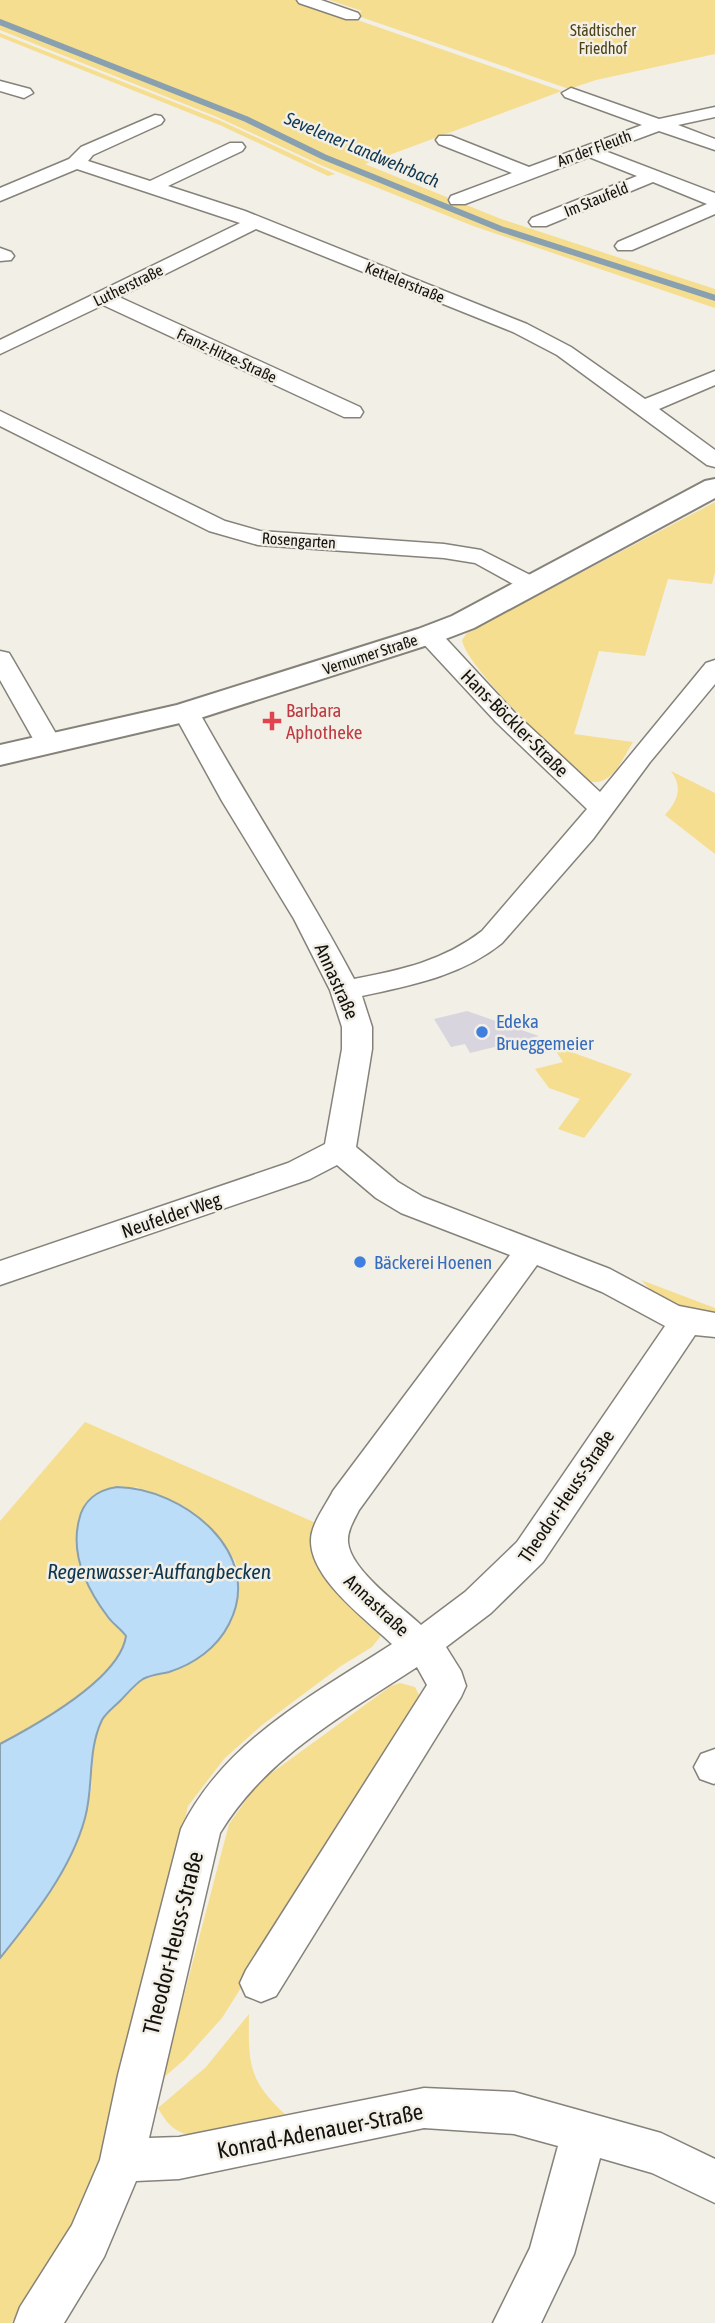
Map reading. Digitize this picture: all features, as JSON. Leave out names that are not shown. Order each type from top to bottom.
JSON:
[{"type":"street","points":[[305,0],[352,16]]},
{"type":"street","points":[[0,86],[24,93]]},
{"type":"street","name":"An der Fleuth","points":[[570,93],[660,124]]},
{"type":"street","name":"An der Fleuth","points":[[458,200],[660,124],[715,112]]},
{"type":"street","points":[[0,195],[76,163],[87,151],[155,120]]},
{"type":"street","points":[[660,124],[715,145]]},
{"type":"street","points":[[445,140],[527,173]]},
{"type":"street","points":[[151,187],[236,147]]},
{"type":"street","name":"Im Staufeld","points":[[587,150],[715,200]]},
{"type":"street","name":"Kettelerstraße","points":[[76,163],[256,222],[520,328],[565,351],[715,460]]},
{"type":"street","name":"Im Staufeld","points":[[539,222],[653,176]]},
{"type":"street","points":[[625,246],[715,207]]},
{"type":"street","name":"Lutherstraße","points":[[0,348],[256,222]]},
{"type":"street","name":"Franz-Hitze-Straße","points":[[102,298],[352,412]]},
{"type":"street","points":[[643,408],[715,377]]},
{"type":"street","name":"Rosengarten","points":[[0,418],[217,526],[258,538],[444,551],[481,557],[532,585]]},
{"type":"street","name":"Vernumer Straße","points":[[0,755],[186,712],[429,635],[463,622],[715,487]]},
{"type":"street","name":"Hans-Böckler-Straße","points":[[429,635],[505,717],[602,809]]},
{"type":"street","points":[[0,659],[50,744]]},
{"type":"street","points":[[345,990],[422,974],[451,965],[476,952],[602,809],[641,756],[715,668]]},
{"type":"street","name":"Annastraße","points":[[186,712],[235,801],[308,919],[345,990],[357,1027],[340,1150]]},
{"type":"street","points":[[340,1150],[387,1190],[412,1205],[624,1288],[690,1322]]},
{"type":"street","name":"Neufelder Weg","points":[[0,1273],[299,1171],[340,1150]]},
{"type":"street","name":"Annastraße","points":[[421,1646],[341,1571],[330,1551],[329,1540],[333,1525],[346,1501],[531,1250]]},
{"type":"street","name":"Theodor-Heuss-Straße","points":[[37,2323],[88,2241],[122,2160],[140,2075],[201,1829],[233,1781],[259,1755],[368,1677],[421,1646],[476,1607],[505,1582],[530,1552],[690,1322]]},
{"type":"street","points":[[261,1983],[447,1686],[442,1671],[421,1646]]},
{"type":"street","name":"Konrad-Adenauer-Straße","points":[[122,2160],[179,2158],[424,2108],[514,2113],[661,2154],[715,2182]]},
{"type":"street","points":[[516,2323],[551,2254],[584,2134]]},
{"type":"green space","points":[[0,0],[300,0],[562,91],[365,164],[501,219],[715,289],[715,308],[473,226],[323,166],[217,117],[0,30]]},
{"type":"green space","name":"Städtischer Friedhof","points":[[329,0],[715,0],[715,54],[596,80],[569,89],[355,15],[362,11]]},
{"type":"green space","points":[[0,33],[219,120],[335,174],[328,176],[222,126],[0,37]]},
{"type":"green space","points":[[715,502],[715,572],[712,584],[668,579],[645,656],[599,651],[574,734],[633,742],[610,776],[596,782],[588,781],[497,691],[468,653],[462,640],[467,633]]},
{"type":"green space","points":[[671,771],[715,793],[715,854],[665,815],[673,804],[678,788]]},
{"type":"green space","points":[[552,1045],[632,1074],[584,1138],[558,1129],[580,1099],[549,1088],[535,1069],[563,1062]]},
{"type":"green space","points":[[641,1280],[715,1308],[715,1314],[694,1312],[674,1305],[656,1294]]},
{"type":"green space","points":[[85,1422],[316,1523],[314,1544],[321,1574],[340,1595],[381,1628],[380,1637],[372,1647],[341,1666],[262,1725],[224,1759],[188,1806],[108,2143],[80,2211],[45,2273],[11,2323],[0,2323],[0,1958],[38,1909],[74,1848],[91,1791],[94,1742],[103,1717],[142,1680],[171,1671],[201,1657],[210,1648],[220,1637],[240,1579],[235,1561],[223,1543],[184,1506],[136,1487],[76,1532],[78,1555],[89,1587],[107,1616],[126,1637],[120,1653],[109,1669],[75,1700],[0,1744],[0,1521]]},
{"type":"green space","points":[[400,1683],[415,1687],[422,1701],[222,2018],[185,2059],[162,2079],[229,1824],[266,1777],[391,1686]]},
{"type":"green space","points":[[249,2014],[249,2047],[254,2072],[266,2094],[289,2118],[201,2136],[182,2133],[173,2128],[158,2108],[206,2067]]},
{"type":"water","name":"Regenwasser-Auffangbecken","points":[[117,1487],[142,1490],[168,1499],[191,1512],[212,1529],[227,1550],[236,1573],[238,1598],[229,1624],[211,1648],[178,1669],[143,1679],[104,1717],[94,1744],[88,1806],[79,1837],[50,1892],[0,1958],[0,1744],[74,1699],[109,1668],[120,1652],[126,1636],[110,1620],[93,1595],[82,1571],[77,1546],[79,1520],[84,1507],[97,1494]]},
{"type":"building","name":"Edeka Brueggemeier","points":[[467,1011],[539,1036],[470,1053],[465,1044],[451,1047],[434,1019]]},
{"type":"waterway","name":"Sevelener Landwehrbach","points":[[0,22],[246,119],[324,157],[501,229],[715,298]]},
{"type":"place","name":"Barbara Aphotheke","points":[[272,721]]},
{"type":"place","name":"Edeka Brueggemeier","points":[[482,1032]]},
{"type":"place","name":"Bäckerei Hoenen","points":[[360,1262]]}]
